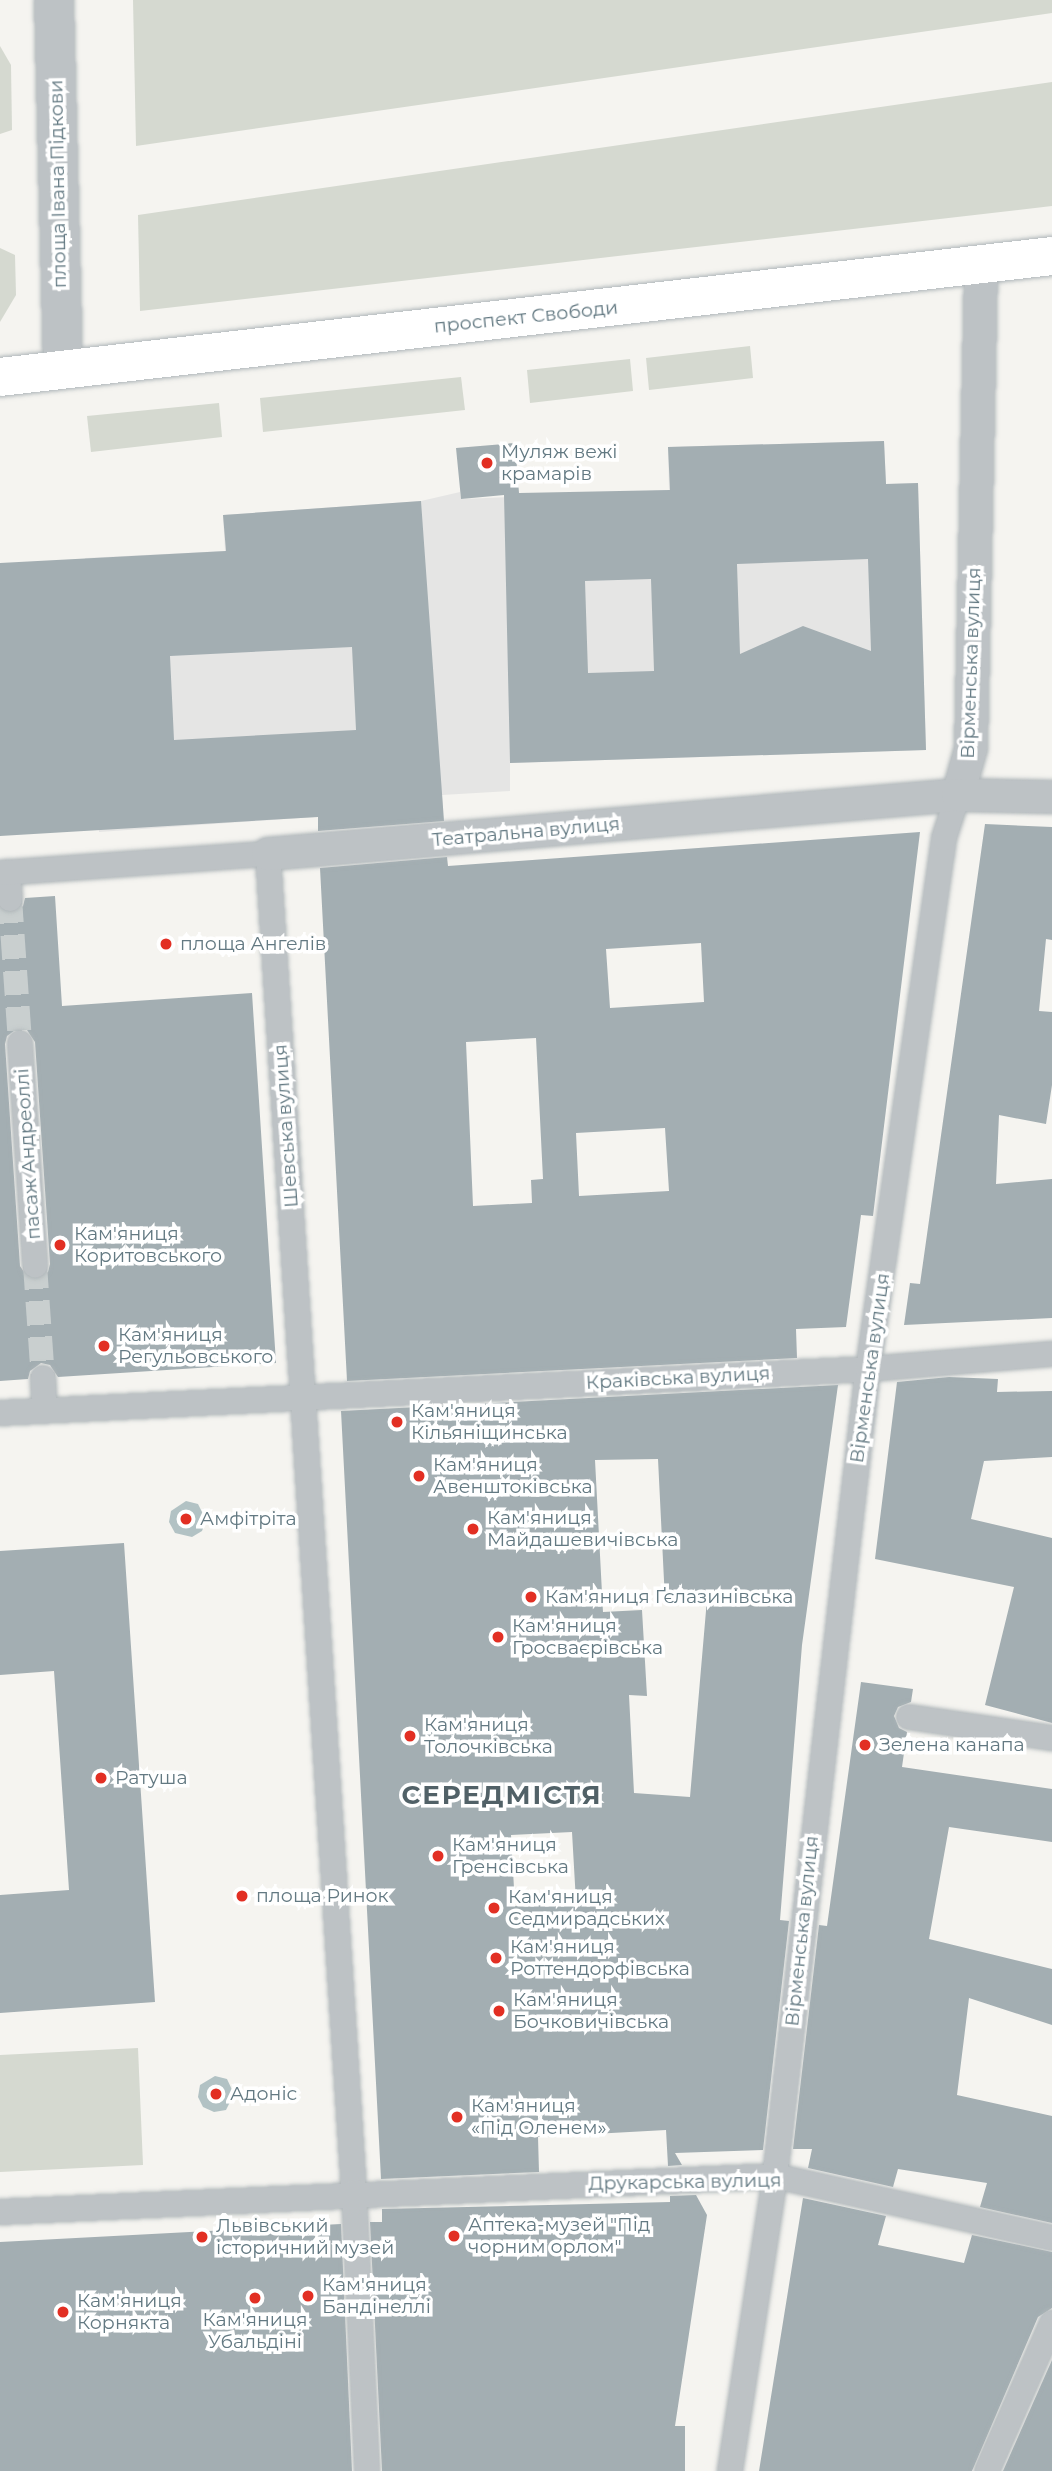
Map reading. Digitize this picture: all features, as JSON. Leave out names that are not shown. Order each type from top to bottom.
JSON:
[{"type":"main road","name":"проспект Свободи","points":[[0,377],[1052,256]]},
{"type":"street","name":"площа Івана Підкови","points":[[54,0],[63,369]]},
{"type":"street","name":"Вірменська вулиця","points":[[730,2471],[775,2176],[869,1369],[944,838],[971,748],[982,266]]},
{"type":"street","name":"Театральна вулиця","points":[[4,873],[268,855],[958,794],[1052,797]]},
{"type":"street","name":"Шевська вулиця","points":[[268,855],[304,1398]]},
{"type":"street","points":[[4,873],[10,900]]},
{"type":"street","name":"пасаж Андреоллі","points":[[20,1043],[35,1265]]},
{"type":"street","name":"Краківська вулиця","points":[[304,1398],[869,1369],[1052,1354]]},
{"type":"street","points":[[43,1378],[45,1410]]},
{"type":"street","points":[[0,1413],[304,1398],[354,2192],[367,2471]]},
{"type":"street","points":[[909,1717],[1052,1738]]},
{"type":"street","name":"Друкарська вулиця","points":[[354,2192],[775,2176],[1052,2238]]},
{"type":"street","points":[[0,2212],[354,2192]]},
{"type":"street","points":[[987,2471],[1052,2323]]},
{"type":"shaded area","points":[[133,0],[1052,0],[1052,13],[136,146]]},
{"type":"shaded area","points":[[0,46],[11,65],[12,130],[0,134]]},
{"type":"shaded area","points":[[1052,82],[1052,206],[140,311],[138,215]]},
{"type":"shaded area","points":[[0,248],[15,255],[16,295],[0,322]]},
{"type":"shaded area","points":[[750,346],[753,378],[649,390],[646,358]]},
{"type":"shaded area","points":[[630,359],[633,391],[530,403],[527,370]]},
{"type":"shaded area","points":[[461,377],[465,410],[263,432],[260,398]]},
{"type":"shaded area","points":[[219,403],[222,437],[91,452],[87,416]]},
{"type":"shaded area","points":[[884,441],[886,484],[918,483],[926,750],[510,763],[510,791],[442,795],[443,808],[99,832],[85,558],[225,551],[223,515],[421,501],[460,492],[461,499],[669,490],[668,447]]},
{"type":"shaded area","points":[[186,1501],[198,1504],[206,1520],[202,1531],[192,1537],[175,1533],[169,1522],[171,1511]]},
{"type":"shaded area","points":[[138,2048],[143,2165],[0,2172],[0,2055]]},
{"type":"shaded area","points":[[215,2076],[227,2079],[234,2094],[226,2110],[214,2112],[203,2107],[198,2097],[200,2085]]},
{"type":"building","points":[[884,441],[886,484],[918,483],[926,750],[510,763],[504,495],[461,499],[456,448],[515,443],[519,493],[670,490],[668,447]],"holes":[[[868,559],[871,651],[803,626],[740,654],[737,564]],[[651,579],[654,671],[588,673],[585,581]]]},
{"type":"building","points":[[421,501],[444,821],[318,831],[318,817],[0,836],[0,563],[226,551],[223,515]],"holes":[[[352,647],[356,730],[174,740],[170,656]]]},
{"type":"building","points":[[985,824],[1052,827],[1052,940],[1046,939],[1039,1011],[1052,1012],[1052,1085],[1046,1124],[999,1115],[996,1184],[1052,1179],[1052,1318],[904,1325],[910,1283],[920,1284]]},
{"type":"building","points":[[920,832],[873,1216],[861,1215],[846,1327],[796,1329],[797,1358],[347,1381],[320,868],[447,857],[448,866]],"holes":[[[701,943],[704,1002],[610,1008],[606,949]],[[536,1038],[543,1179],[531,1180],[532,1203],[473,1206],[466,1042]],[[665,1128],[669,1191],[579,1196],[576,1133]]]},
{"type":"building","points":[[55,896],[62,1006],[252,993],[276,1363],[58,1377],[50,1365],[41,1363],[30,1371],[28,1379],[0,1381],[0,909],[12,914],[23,906],[25,898]],"holes":[[[18,1028],[27,1030],[35,1042],[50,1264],[48,1272],[37,1280],[28,1278],[20,1266],[5,1044],[7,1036]]]},
{"type":"building","points":[[949,1377],[998,1379],[997,1392],[1052,1391],[1052,1457],[984,1461],[971,1519],[1052,1538],[1052,1723],[985,1705],[1014,1587],[875,1559],[897,1382]]},
{"type":"building","points":[[838,1385],[802,1645],[780,1920],[789,1921],[763,2150],[675,2153],[682,2165],[668,2166],[666,2130],[538,2137],[539,2172],[381,2179],[341,1411]],"holes":[[[658,1459],[665,1601],[707,1599],[690,1797],[634,1793],[629,1695],[647,1696],[642,1610],[603,1612],[595,1460]],[[572,1832],[576,1902],[515,1906],[511,1835]]]},
{"type":"building","name":"Ратуша","points":[[124,1543],[155,2002],[0,2013],[0,1895],[69,1890],[54,1671],[0,1675],[0,1551]]},
{"type":"building","points":[[861,1682],[913,1689],[911,1702],[898,1707],[894,1716],[899,1728],[907,1732],[902,1767],[1052,1789],[1052,1842],[949,1827],[929,1939],[1052,1969],[1052,2025],[969,1998],[957,2095],[1052,2116],[1052,2223],[980,2207],[987,2183],[898,2169],[893,2187],[808,2168],[812,2149],[793,2149],[819,1925],[827,1926]]},
{"type":"building","points":[[696,2195],[707,2215],[675,2426],[685,2426],[685,2471],[382,2471],[370,2222],[382,2222],[382,2209],[670,2202],[670,2196]]},
{"type":"building","points":[[803,2198],[886,2216],[878,2245],[964,2263],[972,2235],[1052,2252],[1052,2308],[1038,2317],[972,2471],[759,2471]]},
{"type":"building","points":[[341,2224],[352,2471],[0,2471],[0,2242]]},
{"type":"building","points":[[1052,2360],[1052,2471],[1003,2471]]},
{"type":"tunnel","points":[[10,899],[20,1043]]},
{"type":"tunnel","points":[[35,1265],[43,1378]]},
{"type":"place","name":"Муляж вежі крамарів","points":[[487,463]]},
{"type":"place","name":"площа Ангелів","points":[[166,944]]},
{"type":"place","name":"Кам'яниця Коритовського","points":[[60,1245]]},
{"type":"place","name":"Кам'яниця Регульовського","points":[[104,1346]]},
{"type":"place","name":"Кам'яниця Кільяніщинська","points":[[397,1422]]},
{"type":"place","name":"Кам'яниця Авенштоківська","points":[[419,1476]]},
{"type":"place","name":"Амфітріта","points":[[186,1519]]},
{"type":"place","name":"Кам'яниця Майдашевичівська","points":[[473,1529]]},
{"type":"place","name":"Кам'яниця Ґєлазинівська","points":[[531,1597]]},
{"type":"place","name":"Кам'яниця Гросваєрівська","points":[[498,1637]]},
{"type":"place","name":"Кам'яниця Толочківська","points":[[410,1736]]},
{"type":"place","name":"Зелена канапа","points":[[865,1745]]},
{"type":"place","name":"Ратуша","points":[[101,1778]]},
{"type":"place","name":"Кам'яниця Гренсівська","points":[[438,1856]]},
{"type":"place","name":"площа Ринок","points":[[242,1896]]},
{"type":"place","name":"Кам'яниця Седмирадських","points":[[494,1908]]},
{"type":"place","name":"Кам'яниця Роттендорфівська","points":[[496,1958]]},
{"type":"place","name":"Кам'яниця Бочковичівська","points":[[499,2011]]},
{"type":"place","name":"Адоніс","points":[[216,2094]]},
{"type":"place","name":"Кам'яниця «Під Оленем»","points":[[457,2117]]},
{"type":"place","name":"Аптека-музей \"Під чорним орлом\"","points":[[454,2236]]},
{"type":"place","name":"Львівський історичний музей","points":[[202,2237]]},
{"type":"place","name":"Кам'яниця Бандінеллі","points":[[308,2296]]},
{"type":"place","name":"Кам'яниця Убальдіні","points":[[255,2298]]},
{"type":"place","name":"Кам'яниця Корнякта","points":[[63,2312]]},
{"type":"district","name":"СЕРЕДМІСТЯ","points":[[502,1796]]}]
